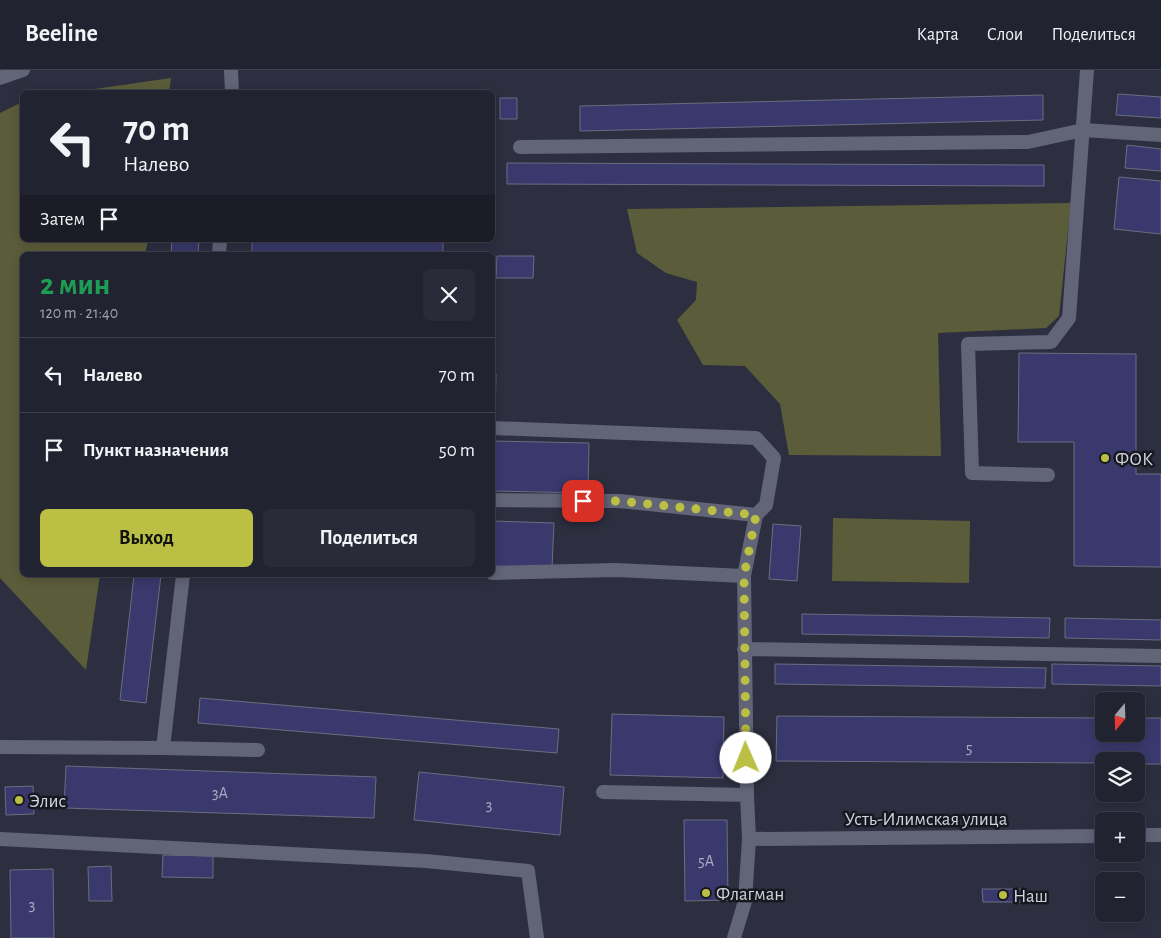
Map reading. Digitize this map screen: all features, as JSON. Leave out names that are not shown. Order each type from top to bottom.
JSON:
[{"type":"street","points":[[0,78],[24,70]]},
{"type":"street","points":[[231,70],[232,90]]},
{"type":"street","points":[[1048,475],[972,473],[968,344],[1051,342],[1069,318],[1087,70]]},
{"type":"street","points":[[520,147],[1028,142],[1083,130],[1161,135]]},
{"type":"street","points":[[495,428],[756,438],[774,458],[766,505],[756,515],[744,576],[749,839],[745,901],[734,938]]},
{"type":"street","points":[[495,500],[619,501],[756,515]]},
{"type":"street","points":[[495,573],[616,570],[744,576]]},
{"type":"street","points":[[163,748],[183,577]]},
{"type":"street","points":[[744,649],[1161,656]]},
{"type":"street","points":[[0,747],[258,750]]},
{"type":"street","points":[[602,792],[747,794]]},
{"type":"street","points":[[1145,836],[1161,835]]},
{"type":"street","name":"Усть-Илимская улица","points":[[749,839],[1095,836]]},
{"type":"street","points":[[0,839],[426,861],[528,871],[537,938]]},
{"type":"green space","points":[[171,78],[169,90],[88,90]]},
{"type":"green space","points":[[20,103],[20,242],[148,242],[146,252],[20,252],[20,577],[100,577],[86,670],[0,578],[0,113]]},
{"type":"green space","points":[[1071,203],[1059,316],[1046,328],[938,333],[941,456],[789,455],[780,404],[745,366],[703,365],[677,320],[696,300],[697,282],[666,273],[637,253],[627,209]]},
{"type":"green space","points":[[833,518],[970,521],[969,583],[832,581]]},
{"type":"building","points":[[1118,94],[1161,97],[1161,118],[1116,115]]},
{"type":"building","points":[[1043,95],[1043,120],[580,131],[580,106]]},
{"type":"building","points":[[500,98],[517,98],[517,119],[500,119]]},
{"type":"building","points":[[1127,145],[1161,149],[1161,171],[1125,168]]},
{"type":"building","points":[[507,163],[1044,165],[1044,186],[507,184]]},
{"type":"building","points":[[1119,177],[1161,181],[1161,234],[1114,229]]},
{"type":"building","points":[[172,242],[199,242],[198,252],[171,252]]},
{"type":"building","points":[[252,242],[443,242],[443,252],[252,252]]},
{"type":"building","points":[[497,256],[534,256],[533,278],[496,278]]},
{"type":"building","name":"ФОК","points":[[1019,353],[1136,354],[1136,474],[1161,474],[1161,567],[1074,566],[1074,442],[1018,442]]},
{"type":"building","points":[[495,374],[496,374],[495,417]]},
{"type":"building","points":[[495,441],[589,443],[588,493],[495,491]]},
{"type":"building","points":[[495,521],[554,523],[552,568],[495,566]]},
{"type":"building","points":[[773,524],[801,526],[797,581],[769,579]]},
{"type":"building","points":[[134,577],[161,577],[146,703],[120,700]]},
{"type":"building","points":[[802,614],[1050,618],[1049,638],[802,634]]},
{"type":"building","points":[[1065,618],[1161,620],[1161,640],[1065,638]]},
{"type":"building","points":[[775,664],[1046,668],[1045,688],[775,684]]},
{"type":"building","points":[[1052,664],[1161,666],[1161,686],[1052,684]]},
{"type":"building","points":[[200,698],[559,729],[557,753],[198,723]]},
{"type":"building","points":[[612,714],[724,717],[723,778],[610,775]]},
{"type":"building","points":[[777,716],[1095,718],[1095,742],[1145,742],[1145,718],[1161,718],[1161,764],[1145,764],[1145,752],[1095,752],[1095,763],[776,761]]},
{"type":"building","points":[[66,766],[376,777],[374,818],[64,808]]},
{"type":"building","points":[[419,772],[564,787],[560,835],[414,820]]},
{"type":"building","name":"Элис","points":[[33,786],[34,814],[6,815],[5,787]]},
{"type":"building","points":[[684,820],[727,820],[728,900],[685,901]]},
{"type":"building","points":[[163,855],[213,856],[213,878],[162,877]]},
{"type":"building","points":[[111,866],[112,901],[89,901],[88,867]]},
{"type":"building","points":[[53,869],[54,938],[11,938],[10,870]]},
{"type":"building","name":"Наш","points":[[982,889],[1023,889],[1024,902],[983,902]]},
{"type":"place","name":"ФОК","points":[[1105,458]]},
{"type":"place","name":"Элис","points":[[19,800]]},
{"type":"place","name":"Флагман","points":[[706,893]]},
{"type":"place","name":"Наш","points":[[1003,895]]},
{"type":"route","points":[[583,501],[619,501],[756,515],[744,576],[746,758]]}]
